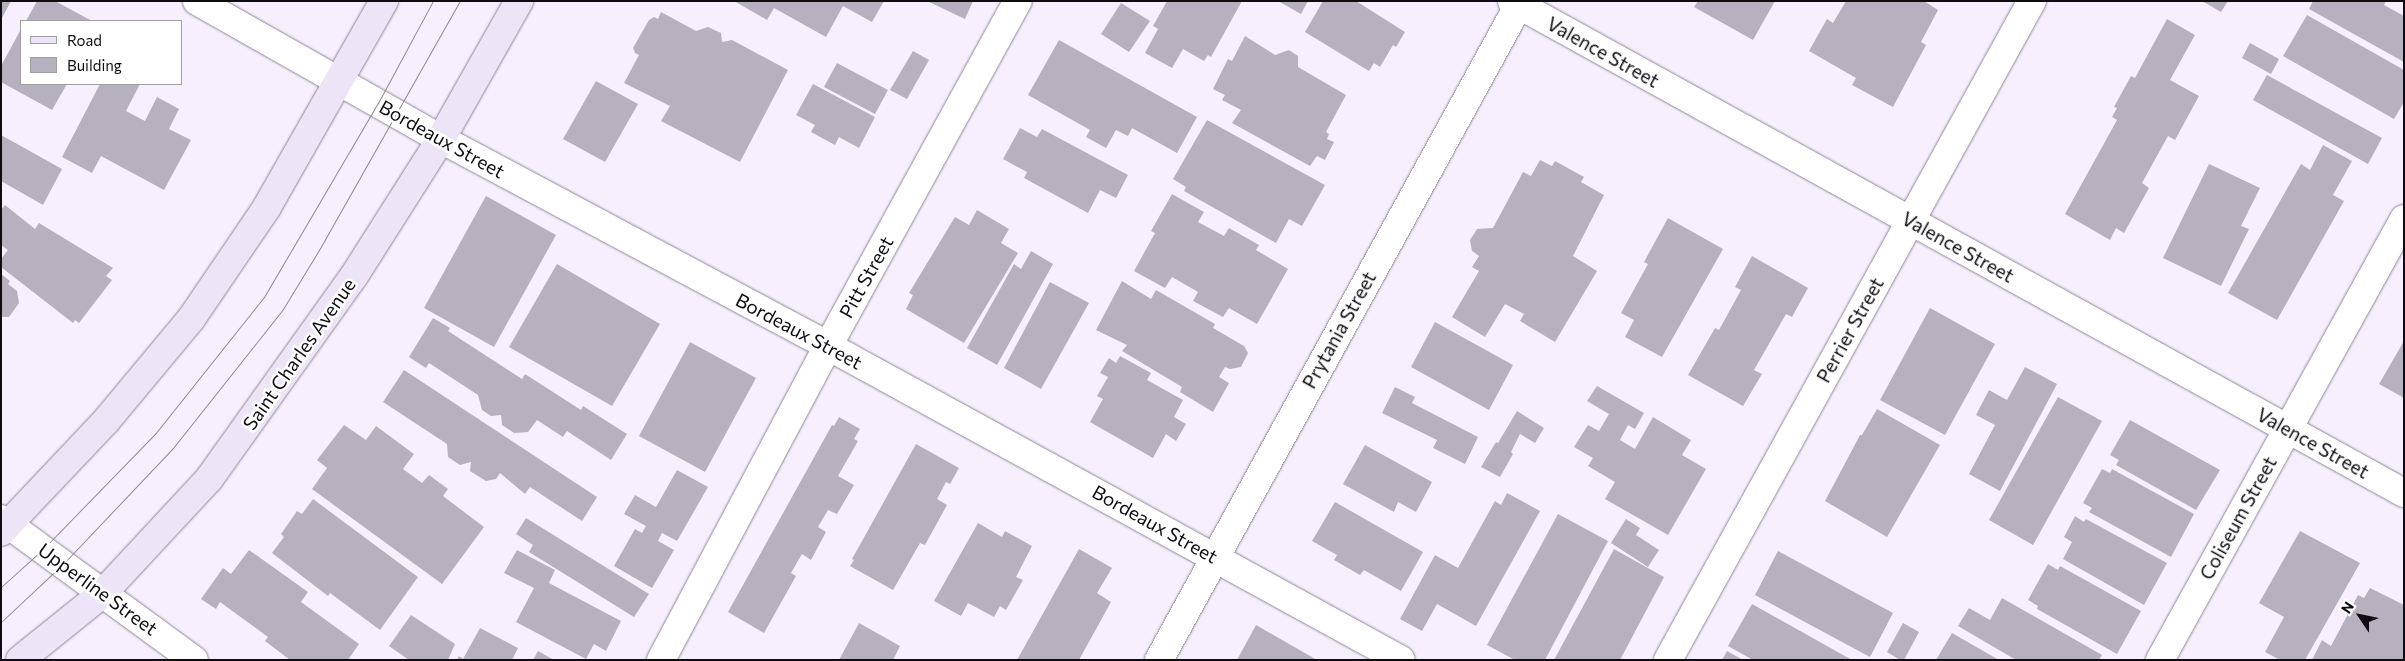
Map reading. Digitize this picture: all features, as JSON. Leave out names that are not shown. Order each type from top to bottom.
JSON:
[{"type":"main road","points":[[4,525],[106,421],[191,319],[267,207],[384,1]]},
{"type":"main road","name":"Saint Charles Avenue","points":[[20,660],[103,593],[209,479],[354,276],[441,139],[519,1]]},
{"type":"street","name":"Bordeaux Street","points":[[197,1],[441,139],[828,346],[1401,660]]},
{"type":"street","name":"Pitt Street","points":[[660,660],[828,346],[1018,1]]},
{"type":"street","name":"Perrier Street","points":[[1668,660],[2032,1]]},
{"type":"street","name":"Valence Street","points":[[1518,3],[2404,493]]},
{"type":"street","name":"Prytania Street","points":[[1158,660],[1518,3]]},
{"type":"street","name":"Coliseum Street","points":[[2160,660],[2404,219]]},
{"type":"street","name":"Upperline Street","points":[[4,525],[103,593],[194,660]]},
{"type":"building","points":[[1,1],[11,1],[1,20]]},
{"type":"building","points":[[37,1],[55,1],[90,20],[27,20]]},
{"type":"building","points":[[734,1],[884,1],[872,22],[843,6],[826,37],[774,8],[767,20]]},
{"type":"building","points":[[927,1],[973,1],[965,19]]},
{"type":"building","points":[[1167,1],[1242,1],[1211,57],[1208,55],[1204,61],[1183,49],[1172,68],[1145,53],[1158,29],[1153,26]]},
{"type":"building","points":[[1278,1],[1308,1],[1301,14]]},
{"type":"building","points":[[1323,1],[1356,1],[1405,32],[1396,47],[1393,45],[1380,67],[1374,63],[1369,71],[1305,32]]},
{"type":"building","points":[[1698,1],[1775,1],[1753,40],[1694,7]]},
{"type":"building","points":[[1846,1],[1924,1],[1938,10],[1921,42],[1926,45],[1893,107],[1852,85],[1856,78],[1809,51],[1827,19],[1833,23]]},
{"type":"building","points":[[2202,1],[2228,1],[2221,12]]},
{"type":"building","points":[[2313,1],[2386,1],[2384,5],[2404,16],[2404,62],[2309,9]]},
{"type":"building","points":[[1121,3],[1150,21],[1129,52],[1101,34]]},
{"type":"building","points":[[661,12],[696,31],[708,27],[721,33],[722,42],[732,40],[788,70],[740,162],[661,121],[670,106],[624,83],[639,55],[635,53],[633,48],[649,20],[654,17],[658,19]]},
{"type":"building","points":[[2307,15],[2404,70],[2404,102],[2394,119],[2283,56]]},
{"type":"building","points":[[2167,19],[2195,35],[2170,80],[2199,96],[2175,140],[2168,136],[2142,183],[2149,188],[2124,233],[2116,228],[2110,240],[2065,214],[2117,120],[2112,117],[2117,108],[2114,107],[2131,76],[2135,78]]},
{"type":"building","points":[[20,31],[20,85],[66,85],[52,110],[1,82],[1,66]]},
{"type":"building","points":[[1245,36],[1275,55],[1289,50],[1298,56],[1298,67],[1346,95],[1326,132],[1329,134],[1327,139],[1334,142],[1325,160],[1317,156],[1310,166],[1232,123],[1241,110],[1222,100],[1225,95],[1213,89],[1228,59],[1232,61]]},
{"type":"building","points":[[1059,40],[1197,117],[1177,153],[1132,128],[1128,136],[1116,130],[1106,148],[1086,137],[1090,130],[1028,95]]},
{"type":"building","points":[[2250,43],[2279,59],[2271,74],[2242,58]]},
{"type":"building","points":[[913,51],[929,60],[907,99],[890,90]]},
{"type":"building","points":[[837,63],[888,90],[875,114],[824,87]]},
{"type":"building","points":[[2267,75],[2382,138],[2368,164],[2253,100]]},
{"type":"building","points":[[596,81],[638,104],[605,162],[563,139]]},
{"type":"building","points":[[813,84],[875,117],[859,148],[839,137],[835,145],[811,132],[815,125],[796,115]]},
{"type":"building","points":[[99,85],[139,85],[126,111],[145,121],[157,97],[179,109],[169,129],[191,140],[164,190],[101,156],[92,173],[62,157]]},
{"type":"building","points":[[1207,120],[1325,185],[1302,226],[1289,219],[1276,243],[1184,191],[1186,187],[1173,179]]},
{"type":"building","points":[[1020,128],[1037,137],[1042,129],[1128,175],[1116,198],[1100,190],[1088,213],[1024,178],[1027,172],[1003,159]]},
{"type":"building","points":[[1,135],[62,169],[43,205],[1,181]]},
{"type":"building","points":[[2323,145],[2352,161],[2333,195],[2344,201],[2277,320],[2228,293],[2301,164],[2310,170]]},
{"type":"building","points":[[1540,160],[1552,166],[1555,161],[1584,177],[1581,182],[1604,195],[1573,256],[1597,271],[1555,342],[1520,321],[1524,314],[1505,304],[1485,337],[1452,317],[1479,271],[1472,267],[1479,256],[1472,251],[1470,240],[1477,229],[1493,228],[1523,172],[1531,176]]},
{"type":"building","points":[[2209,164],[2260,188],[2241,226],[2249,229],[2221,286],[2163,258]]},
{"type":"building","points":[[1172,194],[1204,212],[1198,222],[1224,236],[1229,228],[1259,245],[1256,250],[1288,269],[1257,324],[1229,308],[1223,317],[1193,301],[1198,292],[1172,277],[1165,288],[1134,271],[1155,233],[1151,231]]},
{"type":"building","points":[[486,196],[556,235],[494,347],[424,308]]},
{"type":"building","points":[[5,205],[35,229],[39,223],[113,268],[106,276],[112,280],[79,323],[75,320],[73,323],[1,267],[1,259],[8,250],[1,245],[1,210]]},
{"type":"building","points":[[977,210],[1009,229],[1001,243],[1018,253],[964,343],[906,309],[913,295],[909,293],[955,217],[969,225]]},
{"type":"building","points":[[1668,218],[1723,249],[1662,357],[1625,337],[1634,320],[1621,313],[1648,264],[1644,262]]},
{"type":"building","points":[[1031,251],[1053,264],[997,365],[967,348],[1014,264],[1021,269]]},
{"type":"building","points":[[1752,256],[1808,288],[1792,317],[1786,314],[1754,370],[1762,374],[1743,406],[1688,375],[1715,328],[1719,330],[1741,290],[1735,287]]},
{"type":"building","points":[[557,264],[660,324],[612,406],[509,347]]},
{"type":"building","points":[[1,274],[10,281],[8,284],[17,291],[19,303],[9,317],[1,317]]},
{"type":"building","points":[[1122,281],[1151,299],[1156,290],[1215,324],[1213,328],[1244,346],[1248,353],[1241,367],[1230,369],[1225,367],[1219,377],[1229,383],[1213,412],[1180,392],[1182,387],[1122,351],[1127,345],[1096,330]]},
{"type":"building","points":[[1050,282],[1089,303],[1041,389],[1004,368]]},
{"type":"building","points":[[1930,308],[1995,344],[1945,435],[1880,400]]},
{"type":"building","points":[[433,318],[450,328],[448,331],[522,379],[525,374],[581,410],[583,406],[627,434],[611,460],[567,431],[563,437],[537,420],[528,432],[514,433],[502,425],[501,415],[491,416],[482,410],[478,395],[429,363],[426,368],[409,357]]},
{"type":"building","points":[[1435,322],[1513,365],[1489,410],[1411,367]]},
{"type":"building","points":[[2404,341],[2404,398],[2379,384]]},
{"type":"building","points":[[690,342],[756,378],[705,472],[639,436]]},
{"type":"building","points":[[1120,356],[1151,373],[1147,380],[1183,400],[1174,417],[1186,424],[1176,441],[1166,434],[1153,458],[1090,422],[1103,399],[1097,396],[1108,377],[1100,373],[1109,358],[1116,363]]},
{"type":"building","points":[[2025,367],[2057,384],[2000,491],[1969,474],[1995,425],[1976,415],[1989,390],[2007,400]]},
{"type":"building","points":[[404,370],[597,497],[582,521],[530,487],[525,494],[500,473],[496,479],[486,481],[470,471],[471,462],[460,465],[448,457],[447,444],[383,402]]},
{"type":"building","points":[[1597,386],[1644,413],[1635,429],[1628,425],[1620,440],[1635,449],[1653,417],[1691,440],[1682,455],[1706,469],[1668,535],[1605,499],[1615,482],[1588,466],[1593,458],[1574,447],[1588,425],[1599,431],[1609,414],[1587,401]]},
{"type":"building","points":[[1395,387],[1415,397],[1412,403],[1478,437],[1465,464],[1433,448],[1437,440],[1382,413]]},
{"type":"building","points":[[2058,397],[2102,421],[2033,545],[1989,520]]},
{"type":"building","points":[[1877,409],[1940,445],[1887,537],[1825,501],[1860,435],[1862,435]]},
{"type":"building","points":[[1517,411],[1544,428],[1535,443],[1520,434],[1511,452],[1513,454],[1500,477],[1481,467]]},
{"type":"building","points":[[839,417],[860,429],[854,439],[858,441],[838,476],[854,485],[837,514],[828,510],[818,527],[826,532],[811,560],[802,554],[791,573],[796,576],[764,633],[728,612],[832,425],[834,426]]},
{"type":"building","points":[[2130,420],[2220,470],[2196,510],[2116,465],[2119,460],[2110,455]]},
{"type":"building","points":[[344,425],[366,440],[376,426],[414,454],[403,469],[422,483],[429,475],[448,489],[443,496],[484,527],[442,584],[312,489],[327,468],[317,460]]},
{"type":"building","points":[[916,444],[959,468],[950,484],[946,482],[937,499],[947,505],[925,545],[920,543],[893,590],[850,566],[854,560],[852,559]]},
{"type":"building","points":[[1365,445],[1432,482],[1416,512],[1398,502],[1394,512],[1343,484]]},
{"type":"building","points":[[2102,469],[2110,473],[2112,469],[2194,514],[2171,557],[2089,512],[2092,508],[2083,503]]},
{"type":"building","points":[[677,470],[708,487],[677,541],[662,533],[658,541],[674,550],[652,588],[614,566],[635,529],[642,533],[646,526],[624,514],[635,495],[656,507]]},
{"type":"building","points":[[1507,493],[1540,511],[1476,626],[1437,604],[1422,631],[1400,619],[1435,555],[1458,568],[1495,501],[1501,505]]},
{"type":"building","points":[[313,499],[418,577],[380,630],[330,593],[328,596],[272,553],[284,537],[281,534],[297,511],[302,514]]},
{"type":"building","points":[[1335,502],[1423,552],[1401,591],[1364,570],[1360,575],[1334,560],[1337,555],[1312,541]]},
{"type":"building","points":[[1558,514],[1608,541],[1545,660],[1515,660],[1487,645]]},
{"type":"building","points":[[2075,516],[2084,522],[2086,519],[2167,563],[2144,605],[2063,559],[2072,542],[2064,537]]},
{"type":"building","points":[[526,518],[649,594],[634,617],[529,552],[533,545],[516,534]]},
{"type":"building","points":[[1626,519],[1640,528],[1636,535],[1659,550],[1648,567],[1611,543]]},
{"type":"building","points":[[978,523],[1002,537],[1005,531],[1032,546],[1016,577],[1023,580],[1006,610],[1000,606],[994,617],[968,603],[961,616],[934,601]]},
{"type":"building","points":[[2300,531],[2360,563],[2305,660],[2280,660],[2265,652],[2284,617],[2259,603]]},
{"type":"building","points":[[1079,549],[1112,568],[1097,593],[1111,602],[1079,660],[1017,660]]},
{"type":"building","points":[[1614,549],[1664,577],[1620,660],[1554,660]]},
{"type":"building","points":[[249,550],[308,592],[301,602],[359,644],[348,660],[290,660],[265,641],[268,637],[220,602],[216,609],[201,599],[223,568],[231,574]]},
{"type":"building","points":[[517,550],[555,570],[549,583],[621,621],[606,651],[594,644],[586,659],[516,622],[534,588],[504,573]]},
{"type":"building","points":[[1778,551],[1893,613],[1870,657],[1755,595]]},
{"type":"building","points":[[2048,564],[2058,570],[2060,566],[2141,611],[2117,654],[2037,609],[2038,606],[2028,600]]},
{"type":"building","points":[[2370,588],[2404,605],[2404,660],[2312,660],[2322,640],[2331,646],[2358,595],[2364,598]]},
{"type":"building","points":[[2002,598],[2102,655],[2099,660],[2016,660],[1958,626],[1969,608],[1990,620]]},
{"type":"building","points":[[1752,604],[1852,660],[1753,660],[1728,646]]},
{"type":"building","points":[[411,615],[455,644],[448,660],[409,660],[389,646]]},
{"type":"building","points":[[859,623],[900,646],[893,660],[839,660]]},
{"type":"building","points":[[1903,623],[1919,632],[1904,660],[1900,660],[1887,652]]},
{"type":"building","points":[[1256,625],[1317,660],[1237,660]]},
{"type":"building","points":[[480,628],[518,648],[512,660],[457,660],[459,656],[463,659]]},
{"type":"building","points":[[1952,633],[1999,660],[1936,660]]},
{"type":"building","points":[[538,651],[554,660],[533,660]]},
{"type":"building","points":[[1727,651],[1743,660],[1722,660]]},
{"type":"tram line","points":[[1,587],[43,549],[155,434],[264,297],[378,103],[433,1]]},
{"type":"tram line","points":[[1,622],[63,564],[173,448],[283,309],[319,250],[460,1]]}]
